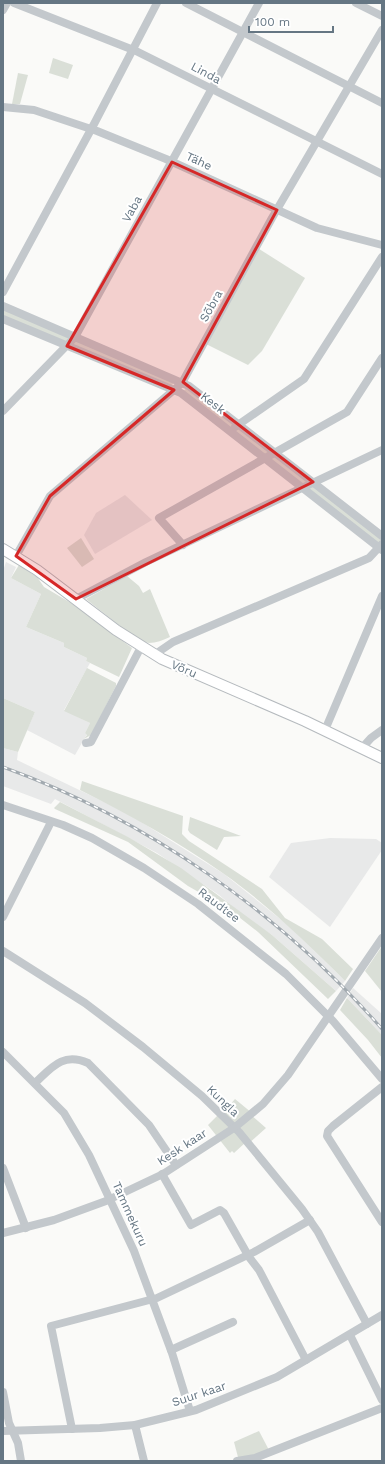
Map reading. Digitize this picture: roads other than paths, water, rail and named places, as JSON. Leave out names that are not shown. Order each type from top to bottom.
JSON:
[{"type":"main road","name":"Võru","points":[[3,549],[16,556],[154,655],[325,730],[382,758]]},
{"type":"street","points":[[3,10],[7,3]]},
{"type":"street","name":"Linda","points":[[14,3],[134,50],[382,174]]},
{"type":"street","points":[[3,292],[92,130],[157,3]]},
{"type":"street","points":[[186,3],[382,103]]},
{"type":"street","name":"Vaba","points":[[3,411],[75,337],[259,3]]},
{"type":"street","points":[[356,3],[382,16]]},
{"type":"street","name":"Sõbra","points":[[16,556],[50,496],[182,383],[277,210],[382,30]]},
{"type":"street","name":"Tähe","points":[[3,108],[34,110],[92,130],[172,162],[317,228],[382,245]]},
{"type":"street","points":[[230,431],[238,424],[297,386],[304,379],[382,257]]},
{"type":"street","name":"Kesk","points":[[3,306],[188,386],[382,536]]},
{"type":"street","name":"Kesk","points":[[3,319],[181,394],[381,547]]},
{"type":"street","points":[[183,545],[159,518],[347,412],[382,358]]},
{"type":"street","points":[[76,599],[302,487],[382,450]]},
{"type":"street","points":[[154,655],[174,642],[369,558],[381,547]]},
{"type":"street","points":[[325,730],[382,596]]},
{"type":"street","points":[[86,743],[92,742],[141,647]]},
{"type":"street","points":[[362,748],[371,738],[382,730]]},
{"type":"street","name":"Raudtee","points":[[3,805],[92,838],[179,890],[267,957],[328,1016],[382,1079]]},
{"type":"street","points":[[3,917],[51,822]]},
{"type":"street","name":"Kesk kaar","points":[[3,1233],[26,1228],[111,1199],[176,1166],[234,1128],[263,1104],[288,1075],[382,938]]},
{"type":"street","name":"Kungla","points":[[3,951],[85,1003],[143,1047],[202,1096],[234,1128],[277,1177],[310,1220],[367,1324]]},
{"type":"street","name":"Tammekuru","points":[[3,1052],[35,1083],[72,1124],[111,1199],[152,1299],[171,1350],[190,1411]]},
{"type":"street","points":[[35,1083],[55,1064],[69,1059],[79,1059],[88,1063],[149,1125],[176,1166]]},
{"type":"street","points":[[382,1087],[333,1126],[328,1131],[327,1136],[382,1222]]},
{"type":"street","points":[[3,1168],[26,1228]]},
{"type":"street","points":[[162,1174],[191,1225],[220,1210],[224,1213],[273,1295],[306,1360]]},
{"type":"street","points":[[72,1429],[51,1326],[152,1299],[248,1254],[310,1220]]},
{"type":"street","name":"Suur kaar","points":[[3,1431],[135,1425],[190,1411],[277,1377],[382,1315]]},
{"type":"street","points":[[171,1350],[233,1322]]},
{"type":"street","points":[[350,1335],[382,1400]]},
{"type":"street","points":[[3,1392],[9,1423],[18,1444],[21,1461]]},
{"type":"street","points":[[236,1461],[255,1458],[382,1408]]},
{"type":"street","points":[[135,1425],[135,1433],[144,1461]]},
{"type":"railway","points":[[3,767],[56,788],[108,814],[159,842],[209,874],[256,909],[301,947],[343,987],[382,1029]]}]
